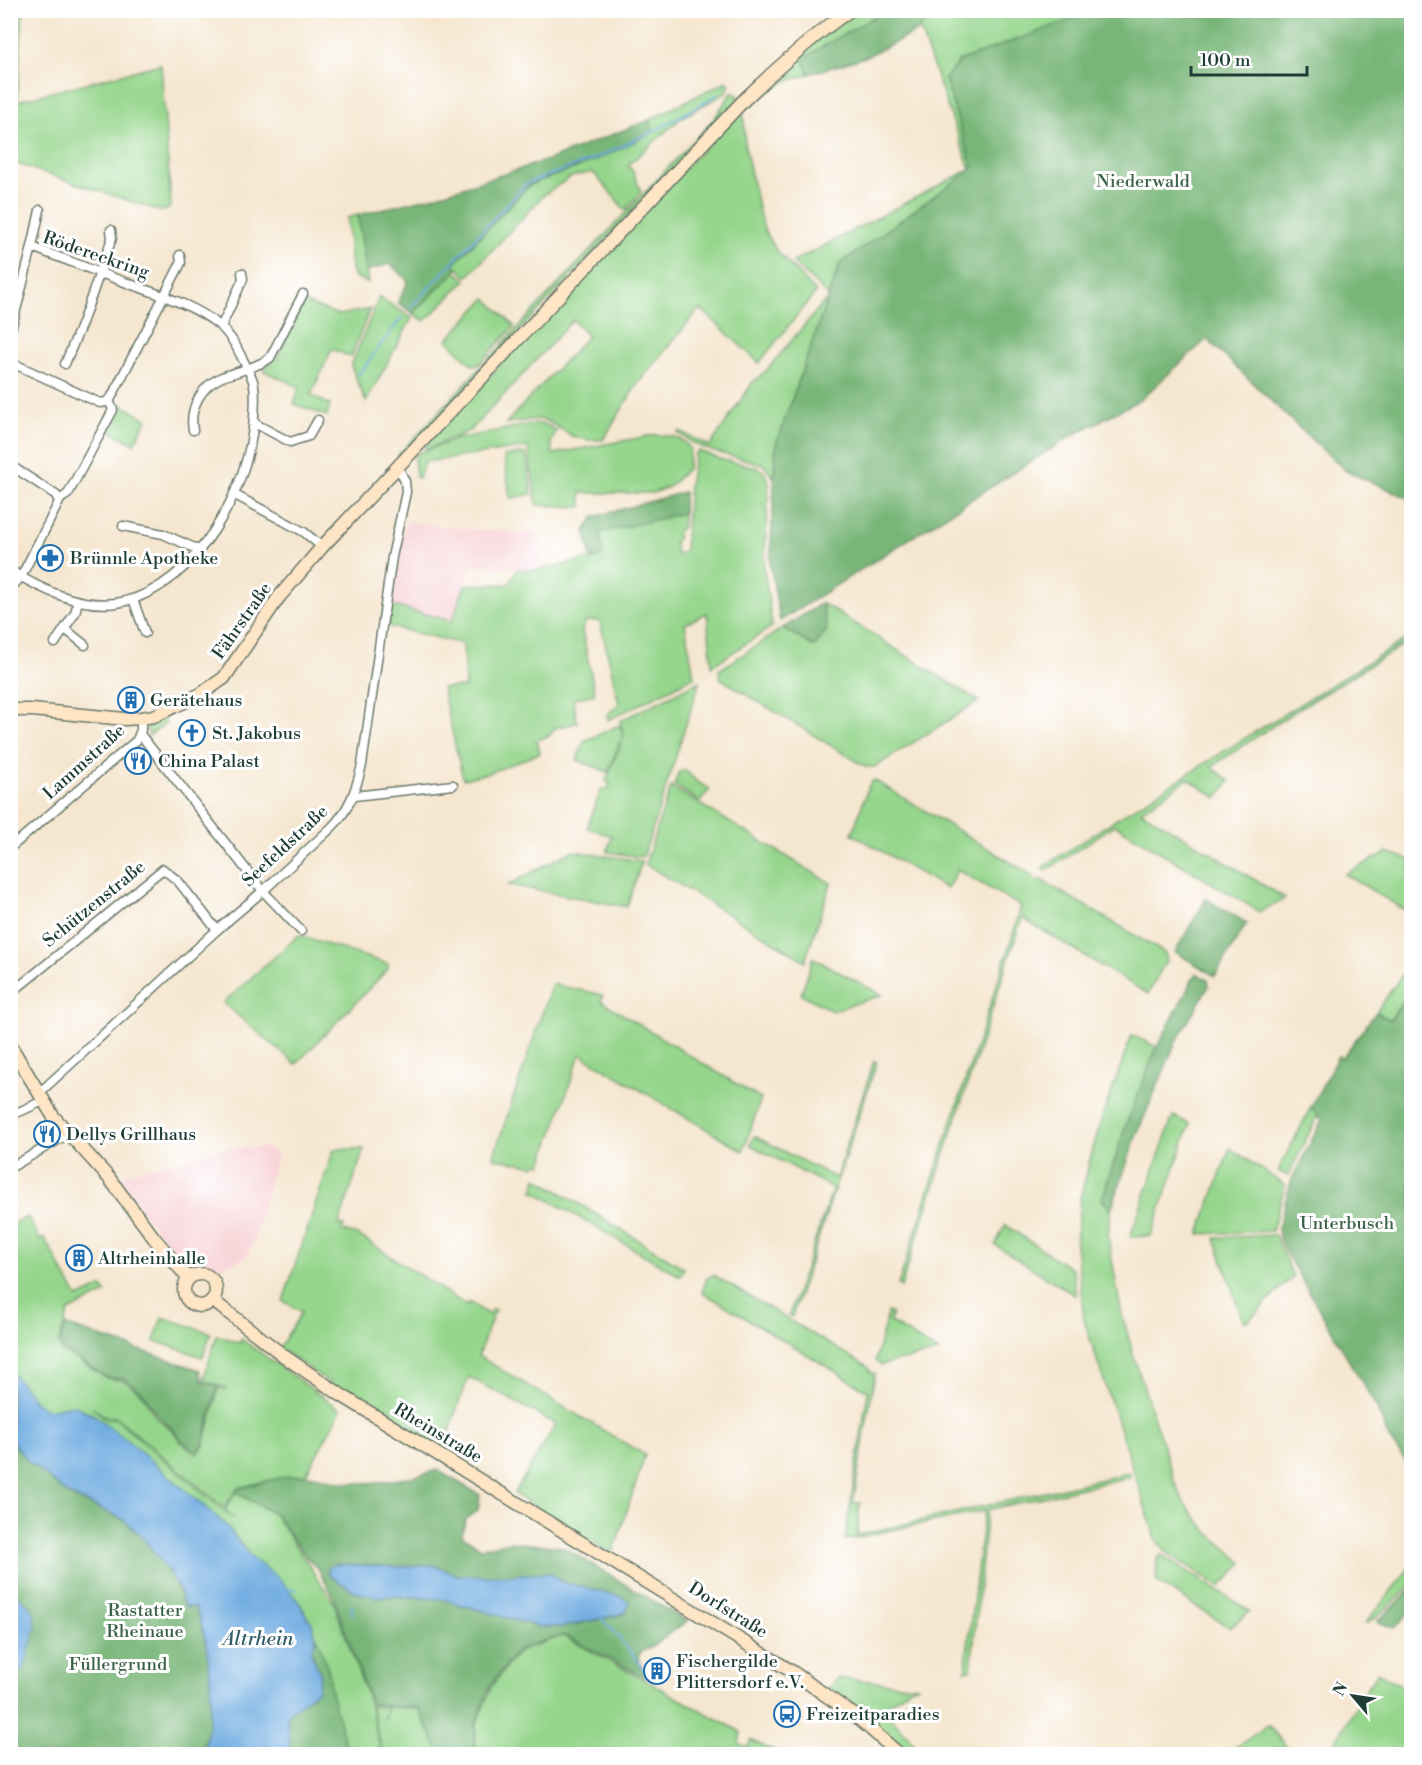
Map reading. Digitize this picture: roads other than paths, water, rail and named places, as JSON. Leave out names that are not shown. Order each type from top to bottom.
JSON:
[{"type":"main road","name":"Fährstraße","points":[[10,710],[125,719],[141,718],[154,716],[181,704],[224,678],[279,597],[322,547],[744,99],[777,68],[850,10]]},
{"type":"main road","points":[[10,1045],[41,1098],[68,1134],[109,1178],[184,1274],[184,1292],[190,1303],[202,1306],[213,1300],[216,1287],[213,1279],[204,1274],[184,1274]]},
{"type":"main road","name":"Rheinstraße","points":[[213,1300],[272,1347],[341,1395],[652,1584]]},
{"type":"main road","name":"Dorfstraße","points":[[652,1584],[748,1642],[826,1694],[857,1717],[899,1755]]},
{"type":"street","points":[[32,247],[40,210]]},
{"type":"street","points":[[65,364],[100,273],[112,238],[111,230]]},
{"type":"street","name":"Rödereckring","points":[[10,334],[32,247],[199,312],[221,327],[235,344],[253,381],[255,398],[254,423],[247,464],[234,495],[217,528],[163,584],[133,599],[110,604],[94,604],[78,601],[21,577],[10,570]]},
{"type":"street","points":[[164,297],[181,263],[180,255]]},
{"type":"street","points":[[221,327],[243,279],[242,273]]},
{"type":"street","points":[[193,430],[193,408],[198,397],[219,378],[270,358],[303,294]]},
{"type":"street","name":"Rödereckring","points":[[21,577],[58,508],[58,500],[68,494],[108,420],[113,410],[109,400],[164,297]]},
{"type":"street","points":[[10,362],[100,403],[109,400]]},
{"type":"street","points":[[254,423],[290,442],[309,436],[318,420]]},
{"type":"street","points":[[10,465],[56,495],[58,500]]},
{"type":"street","name":"Seefeldstraße","points":[[10,1116],[41,1098],[217,930],[263,891],[338,821],[354,796],[362,765],[392,557],[406,492],[405,481],[398,467]]},
{"type":"street","points":[[234,495],[304,532],[322,547]]},
{"type":"street","points":[[123,526],[138,527],[163,534],[198,550]]},
{"type":"street","points":[[10,589],[21,577]]},
{"type":"street","points":[[133,599],[145,633]]},
{"type":"street","points":[[55,643],[75,613],[78,601]]},
{"type":"street","points":[[65,629],[85,645]]},
{"type":"street","name":"Lammstraße","points":[[10,848],[137,740],[140,734],[141,718]]},
{"type":"street","points":[[140,734],[263,891],[301,931]]},
{"type":"street","points":[[354,796],[453,785]]},
{"type":"street","name":"Schützenstraße","points":[[10,994],[163,869],[178,881],[217,930]]},
{"type":"street","points":[[10,1168],[68,1134]]},
{"type":"water","name":"Altrhein","points":[[11,1373],[41,1407],[47,1410],[73,1405],[94,1415],[128,1441],[226,1525],[250,1556],[278,1578],[298,1601],[312,1623],[316,1638],[311,1652],[320,1673],[318,1690],[291,1711],[287,1717],[290,1754],[202,1754],[209,1719],[210,1680],[205,1641],[195,1607],[187,1607],[183,1603],[179,1589],[167,1569],[143,1538],[123,1519],[69,1495],[27,1460],[11,1440]]},
{"type":"water","points":[[335,1564],[403,1567],[433,1565],[457,1575],[551,1573],[562,1582],[619,1596],[630,1602],[625,1613],[563,1627],[539,1627],[441,1599],[377,1597],[356,1592],[328,1573],[329,1567]]},
{"type":"water","points":[[17,1594],[32,1608],[36,1627],[24,1668],[11,1684],[11,1596]]},
{"type":"waterway","points":[[410,308],[527,183],[592,160],[658,129],[719,94]]},
{"type":"waterway","points":[[358,375],[402,317]]},
{"type":"waterway","points":[[287,1589],[296,1590]]},
{"type":"waterway","points":[[352,1605],[352,1614]]},
{"type":"waterway","points":[[600,1617],[652,1679]]},
{"type":"place","name":"Brünnle Apotheke","points":[[50,558]]},
{"type":"place","name":"Gerätehaus","points":[[131,700]]},
{"type":"place","name":"St. Jakobus","points":[[192,733]]},
{"type":"place","name":"China Palast","points":[[138,761]]},
{"type":"place","name":"Dellys Grillhaus","points":[[47,1134]]},
{"type":"place","name":"Altrheinhalle","points":[[79,1258]]},
{"type":"place","name":"Fischergilde Plittersdorf e.V.","points":[[657,1671]]},
{"type":"place","name":"Freizeitparadies","points":[[787,1714]]},
{"type":"park label","name":"Niederwald","points":[[1143,181]]},
{"type":"park label","name":"Unterbusch","points":[[1347,1223]]},
{"type":"park label","name":"Rastatter Rheinaue","points":[[145,1620]]},
{"type":"park label","name":"Füllergrund","points":[[118,1664]]}]
